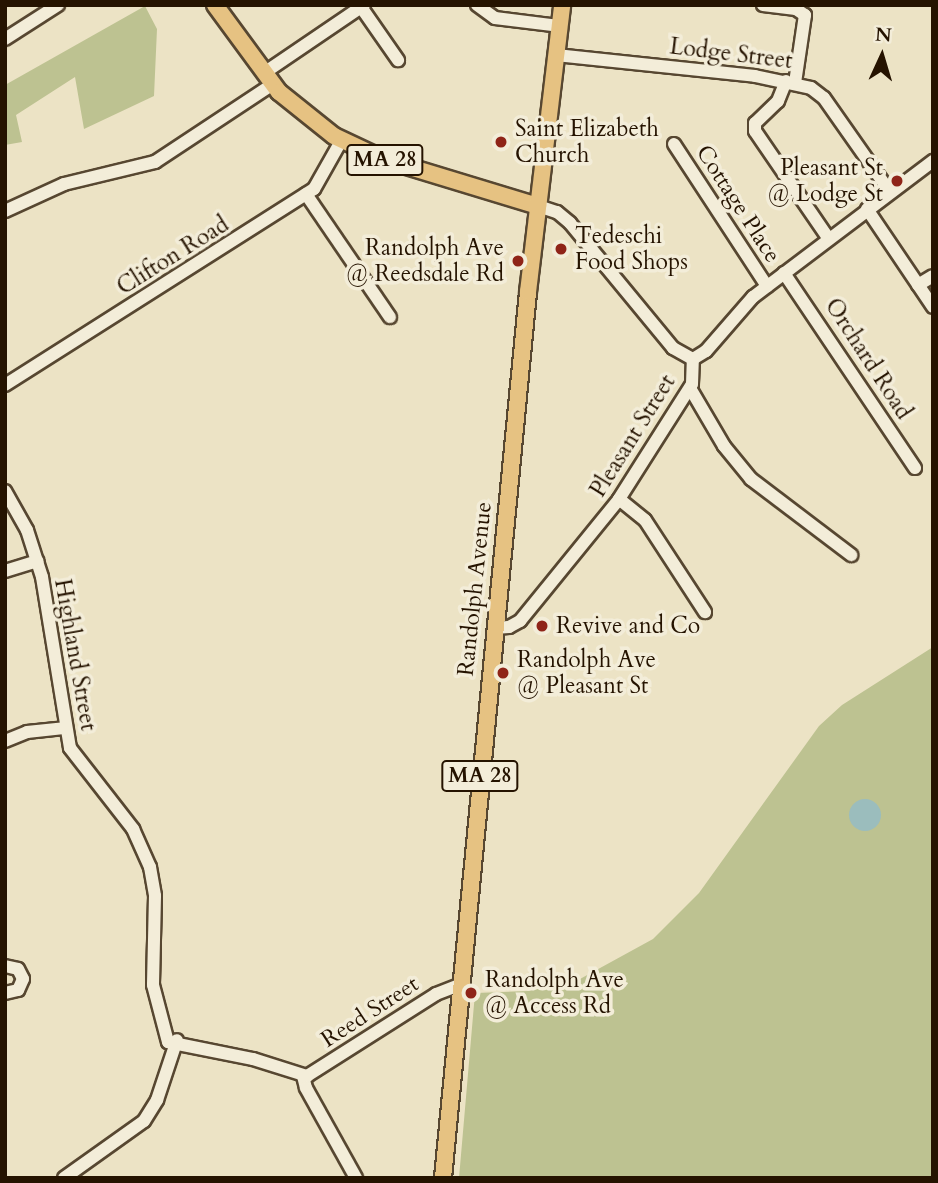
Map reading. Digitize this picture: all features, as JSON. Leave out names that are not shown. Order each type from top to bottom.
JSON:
[{"type":"main road","name":"MA 28","points":[[215,5],[268,79],[298,110],[341,141],[383,159],[538,206]]},
{"type":"main road","name":"Randolph Avenue","points":[[443,1178],[494,628],[562,5]]},
{"type":"street","points":[[5,39],[58,5]]},
{"type":"street","points":[[477,5],[495,18],[559,26]]},
{"type":"street","points":[[764,5],[796,9],[805,15],[790,82],[778,101],[755,123],[755,131],[829,239]]},
{"type":"street","points":[[5,211],[64,184],[155,162],[363,6],[398,60]]},
{"type":"street","name":"Lodge Street","points":[[556,55],[790,82],[824,98],[890,192]]},
{"type":"street","name":"Clifton Road","points":[[5,385],[306,194],[321,182],[341,141]]},
{"type":"street","name":"Cottage Place","points":[[674,144],[767,286]]},
{"type":"street","name":"Pleasant Street","points":[[494,628],[509,627],[520,621],[619,499],[690,388],[693,359],[767,286],[933,161]]},
{"type":"street","points":[[306,194],[390,317]]},
{"type":"street","points":[[538,206],[557,212],[570,223],[673,348],[693,359]]},
{"type":"street","points":[[867,209],[933,307]]},
{"type":"street","name":"Orchard Road","points":[[784,273],[915,468]]},
{"type":"street","points":[[918,285],[933,276]]},
{"type":"street","points":[[690,388],[724,446],[751,479],[851,555]]},
{"type":"street","name":"Highland Street","points":[[5,491],[37,561],[56,641],[64,728],[76,760],[133,829],[150,867],[155,902],[153,985],[161,1017],[177,1047]]},
{"type":"street","points":[[619,499],[645,520],[705,612]]},
{"type":"street","points":[[5,570],[37,561]]},
{"type":"street","points":[[5,741],[27,732],[64,728]]},
{"type":"street","points":[[5,965],[18,969],[23,979],[18,990],[5,993]]},
{"type":"street","name":"Reed Street","points":[[303,1076],[318,1071],[436,994],[460,985]]},
{"type":"street","points":[[65,1178],[144,1121],[158,1100],[177,1047],[253,1059],[303,1076],[306,1088],[356,1178]]},
{"type":"green space","points":[[145,6],[157,29],[154,96],[84,129],[75,77],[16,115],[22,142],[5,145],[5,85]]},
{"type":"green space","points":[[933,647],[933,1178],[459,1178],[475,993],[528,991],[580,979],[653,939],[699,893],[819,726],[842,705]]},
{"type":"water","points":[[865,799],[876,804],[881,815],[876,826],[865,831],[854,826],[849,815],[854,804]]},
{"type":"place","name":"Saint Elizabeth Church","points":[[501,142]]},
{"type":"place","name":"Pleasant St @ Lodge St","points":[[897,181]]},
{"type":"place","name":"Tedeschi Food Shops","points":[[561,249]]},
{"type":"place","name":"Randolph Ave @ Reedsdale Rd","points":[[518,261]]},
{"type":"place","name":"Revive and Co","points":[[542,626]]},
{"type":"place","name":"Randolph Ave @ Pleasant St","points":[[503,673]]},
{"type":"place","name":"Randolph Ave @ Access Rd","points":[[471,993]]}]
